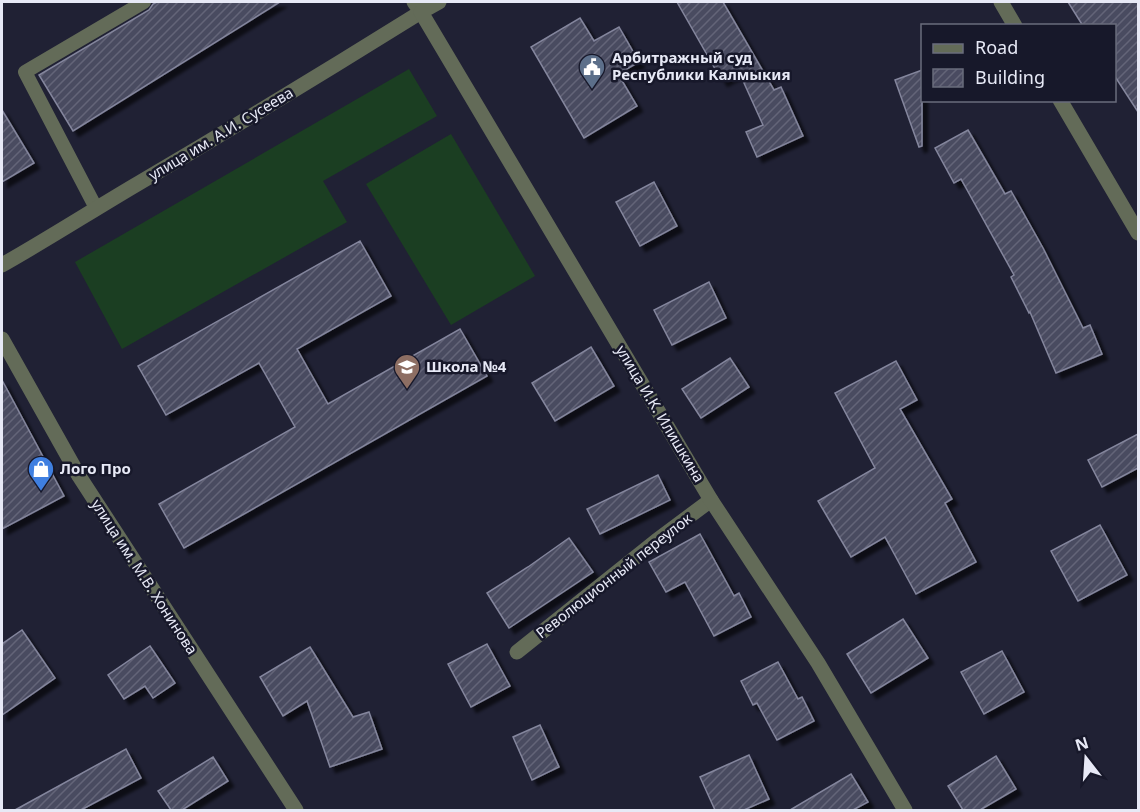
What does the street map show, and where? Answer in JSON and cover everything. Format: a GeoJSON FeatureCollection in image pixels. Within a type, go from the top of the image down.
{"type":"FeatureCollection","features":[{"type":"Feature","properties":{"kind":"street","name":"улица им. А.И. Сусеева"},"geometry":{"type":"LineString","coordinates":[[2,265],[321,74],[418,7],[439,2]]}},
{"type":"Feature","properties":{"kind":"street"},"geometry":{"type":"LineString","coordinates":[[1001,2],[1014,24]]}},
{"type":"Feature","properties":{"kind":"street","name":"улица И.К. Илишкина"},"geometry":{"type":"LineString","coordinates":[[418,7],[711,500],[818,663],[905,810]]}},
{"type":"Feature","properties":{"kind":"street"},"geometry":{"type":"LineString","coordinates":[[1061,102],[1138,233]]}},
{"type":"Feature","properties":{"kind":"street","name":"улица им. М.В. Хонинова"},"geometry":{"type":"LineString","coordinates":[[2,339],[78,476],[296,810]]}},
{"type":"Feature","properties":{"kind":"street","name":"Революционный переулок"},"geometry":{"type":"LineString","coordinates":[[517,652],[711,500]]}},
{"type":"Feature","properties":{"kind":"lane"},"geometry":{"type":"LineString","coordinates":[[96,208],[24,72],[144,2]]}},
{"type":"Feature","properties":{"kind":"green space"},"geometry":{"type":"Polygon","coordinates":[[[409,69],[437,116],[323,181],[347,222],[122,349],[75,262],[409,69]]]}},
{"type":"Feature","properties":{"kind":"green space"},"geometry":{"type":"Polygon","coordinates":[[[451,134],[535,276],[451,325],[366,184],[451,134]]]}},
{"type":"Feature","properties":{"kind":"building"},"geometry":{"type":"Polygon","coordinates":[[[157,2],[280,2],[73,131],[39,75],[149,10],[157,2]]]}},
{"type":"Feature","properties":{"kind":"building"},"geometry":{"type":"Polygon","coordinates":[[[677,2],[723,2],[774,90],[781,87],[803,136],[757,157],[746,132],[763,125],[739,72],[722,81],[677,2]]]}},
{"type":"Feature","properties":{"kind":"building"},"geometry":{"type":"Polygon","coordinates":[[[1068,2],[1138,2],[1138,112],[1116,78],[1116,24],[1082,24],[1068,2]]]}},
{"type":"Feature","properties":{"kind":"building","name":"Арбитражный суд Республики Калмыкия"},"geometry":{"type":"Polygon","coordinates":[[[580,18],[594,41],[619,27],[639,62],[618,74],[637,106],[584,138],[531,47],[580,18]]]}},
{"type":"Feature","properties":{"kind":"building"},"geometry":{"type":"Polygon","coordinates":[[[921,70],[922,146],[919,147],[895,80],[921,70]]]}},
{"type":"Feature","properties":{"kind":"building"},"geometry":{"type":"Polygon","coordinates":[[[2,110],[34,163],[2,182],[2,110]]]}},
{"type":"Feature","properties":{"kind":"building"},"geometry":{"type":"Polygon","coordinates":[[[968,130],[1005,194],[1011,191],[1043,248],[1083,328],[1090,325],[1102,354],[1056,373],[1030,312],[1011,277],[1014,275],[961,179],[954,183],[935,148],[968,130]]]}},
{"type":"Feature","properties":{"kind":"building"},"geometry":{"type":"Polygon","coordinates":[[[654,182],[677,226],[640,246],[616,202],[654,182]]]}},
{"type":"Feature","properties":{"kind":"building","name":"Школа №4"},"geometry":{"type":"Polygon","coordinates":[[[360,241],[391,296],[297,349],[328,404],[460,329],[487,376],[184,548],[159,504],[295,427],[259,363],[166,415],[138,366],[360,241]]]}},
{"type":"Feature","properties":{"kind":"building"},"geometry":{"type":"Polygon","coordinates":[[[709,282],[726,318],[672,345],[654,310],[709,282]]]}},
{"type":"Feature","properties":{"kind":"building"},"geometry":{"type":"Polygon","coordinates":[[[591,347],[614,386],[555,421],[532,383],[591,347]]]}},
{"type":"Feature","properties":{"kind":"building"},"geometry":{"type":"Polygon","coordinates":[[[730,358],[749,387],[701,418],[682,389],[730,358]]]}},
{"type":"Feature","properties":{"kind":"building"},"geometry":{"type":"Polygon","coordinates":[[[896,361],[917,400],[900,409],[952,499],[945,503],[976,562],[916,594],[885,537],[851,557],[818,501],[875,468],[835,393],[896,361]]]}},
{"type":"Feature","properties":{"kind":"building"},"geometry":{"type":"Polygon","coordinates":[[[2,380],[64,496],[2,529],[2,380]]]}},
{"type":"Feature","properties":{"kind":"building"},"geometry":{"type":"Polygon","coordinates":[[[1138,434],[1138,468],[1102,487],[1088,460],[1138,434]]]}},
{"type":"Feature","properties":{"kind":"building"},"geometry":{"type":"Polygon","coordinates":[[[658,475],[670,500],[600,534],[587,509],[658,475]]]}},
{"type":"Feature","properties":{"kind":"building"},"geometry":{"type":"Polygon","coordinates":[[[1100,525],[1127,575],[1078,601],[1051,551],[1100,525]]]}},
{"type":"Feature","properties":{"kind":"building"},"geometry":{"type":"Polygon","coordinates":[[[700,534],[734,596],[739,593],[751,617],[714,636],[685,582],[666,592],[649,562],[700,534]]]}},
{"type":"Feature","properties":{"kind":"building"},"geometry":{"type":"Polygon","coordinates":[[[569,538],[593,572],[509,628],[487,593],[569,538]]]}},
{"type":"Feature","properties":{"kind":"building"},"geometry":{"type":"Polygon","coordinates":[[[903,619],[928,658],[871,693],[847,654],[903,619]]]}},
{"type":"Feature","properties":{"kind":"building"},"geometry":{"type":"Polygon","coordinates":[[[22,630],[55,678],[2,715],[2,644],[22,630]]]}},
{"type":"Feature","properties":{"kind":"building"},"geometry":{"type":"Polygon","coordinates":[[[487,644],[510,686],[471,707],[448,664],[487,644]]]}},
{"type":"Feature","properties":{"kind":"building"},"geometry":{"type":"Polygon","coordinates":[[[150,646],[175,683],[153,698],[145,686],[124,699],[108,675],[150,646]]]}},
{"type":"Feature","properties":{"kind":"building"},"geometry":{"type":"Polygon","coordinates":[[[310,647],[353,717],[369,712],[382,749],[330,767],[307,701],[283,716],[260,677],[310,647]]]}},
{"type":"Feature","properties":{"kind":"building"},"geometry":{"type":"Polygon","coordinates":[[[1002,651],[1024,692],[984,714],[961,672],[1002,651]]]}},
{"type":"Feature","properties":{"kind":"building"},"geometry":{"type":"Polygon","coordinates":[[[778,662],[798,699],[802,697],[814,721],[777,740],[757,703],[753,705],[741,681],[778,662]]]}},
{"type":"Feature","properties":{"kind":"building"},"geometry":{"type":"Polygon","coordinates":[[[540,725],[559,767],[532,780],[513,737],[540,725]]]}},
{"type":"Feature","properties":{"kind":"building"},"geometry":{"type":"Polygon","coordinates":[[[126,749],[141,778],[81,810],[15,810],[126,749]]]}},
{"type":"Feature","properties":{"kind":"building"},"geometry":{"type":"Polygon","coordinates":[[[749,755],[769,799],[744,810],[715,810],[700,777],[749,755]]]}},
{"type":"Feature","properties":{"kind":"building"},"geometry":{"type":"Polygon","coordinates":[[[996,756],[1016,789],[980,810],[963,810],[948,786],[996,756]]]}},
{"type":"Feature","properties":{"kind":"building"},"geometry":{"type":"Polygon","coordinates":[[[213,757],[228,781],[182,810],[171,810],[158,791],[213,757]]]}},
{"type":"Feature","properties":{"kind":"building"},"geometry":{"type":"Polygon","coordinates":[[[851,774],[868,802],[853,810],[790,810],[851,774]]]}},
{"type":"Feature","properties":{"kind":"place","name":"Арбитражный суд Республики Калмыкия"},"geometry":{"type":"Point","coordinates":[592,90]}},
{"type":"Feature","properties":{"kind":"place","name":"Школа №4"},"geometry":{"type":"Point","coordinates":[407,390]}},
{"type":"Feature","properties":{"kind":"place","name":"Лого Про"},"geometry":{"type":"Point","coordinates":[41,492]}}]}
